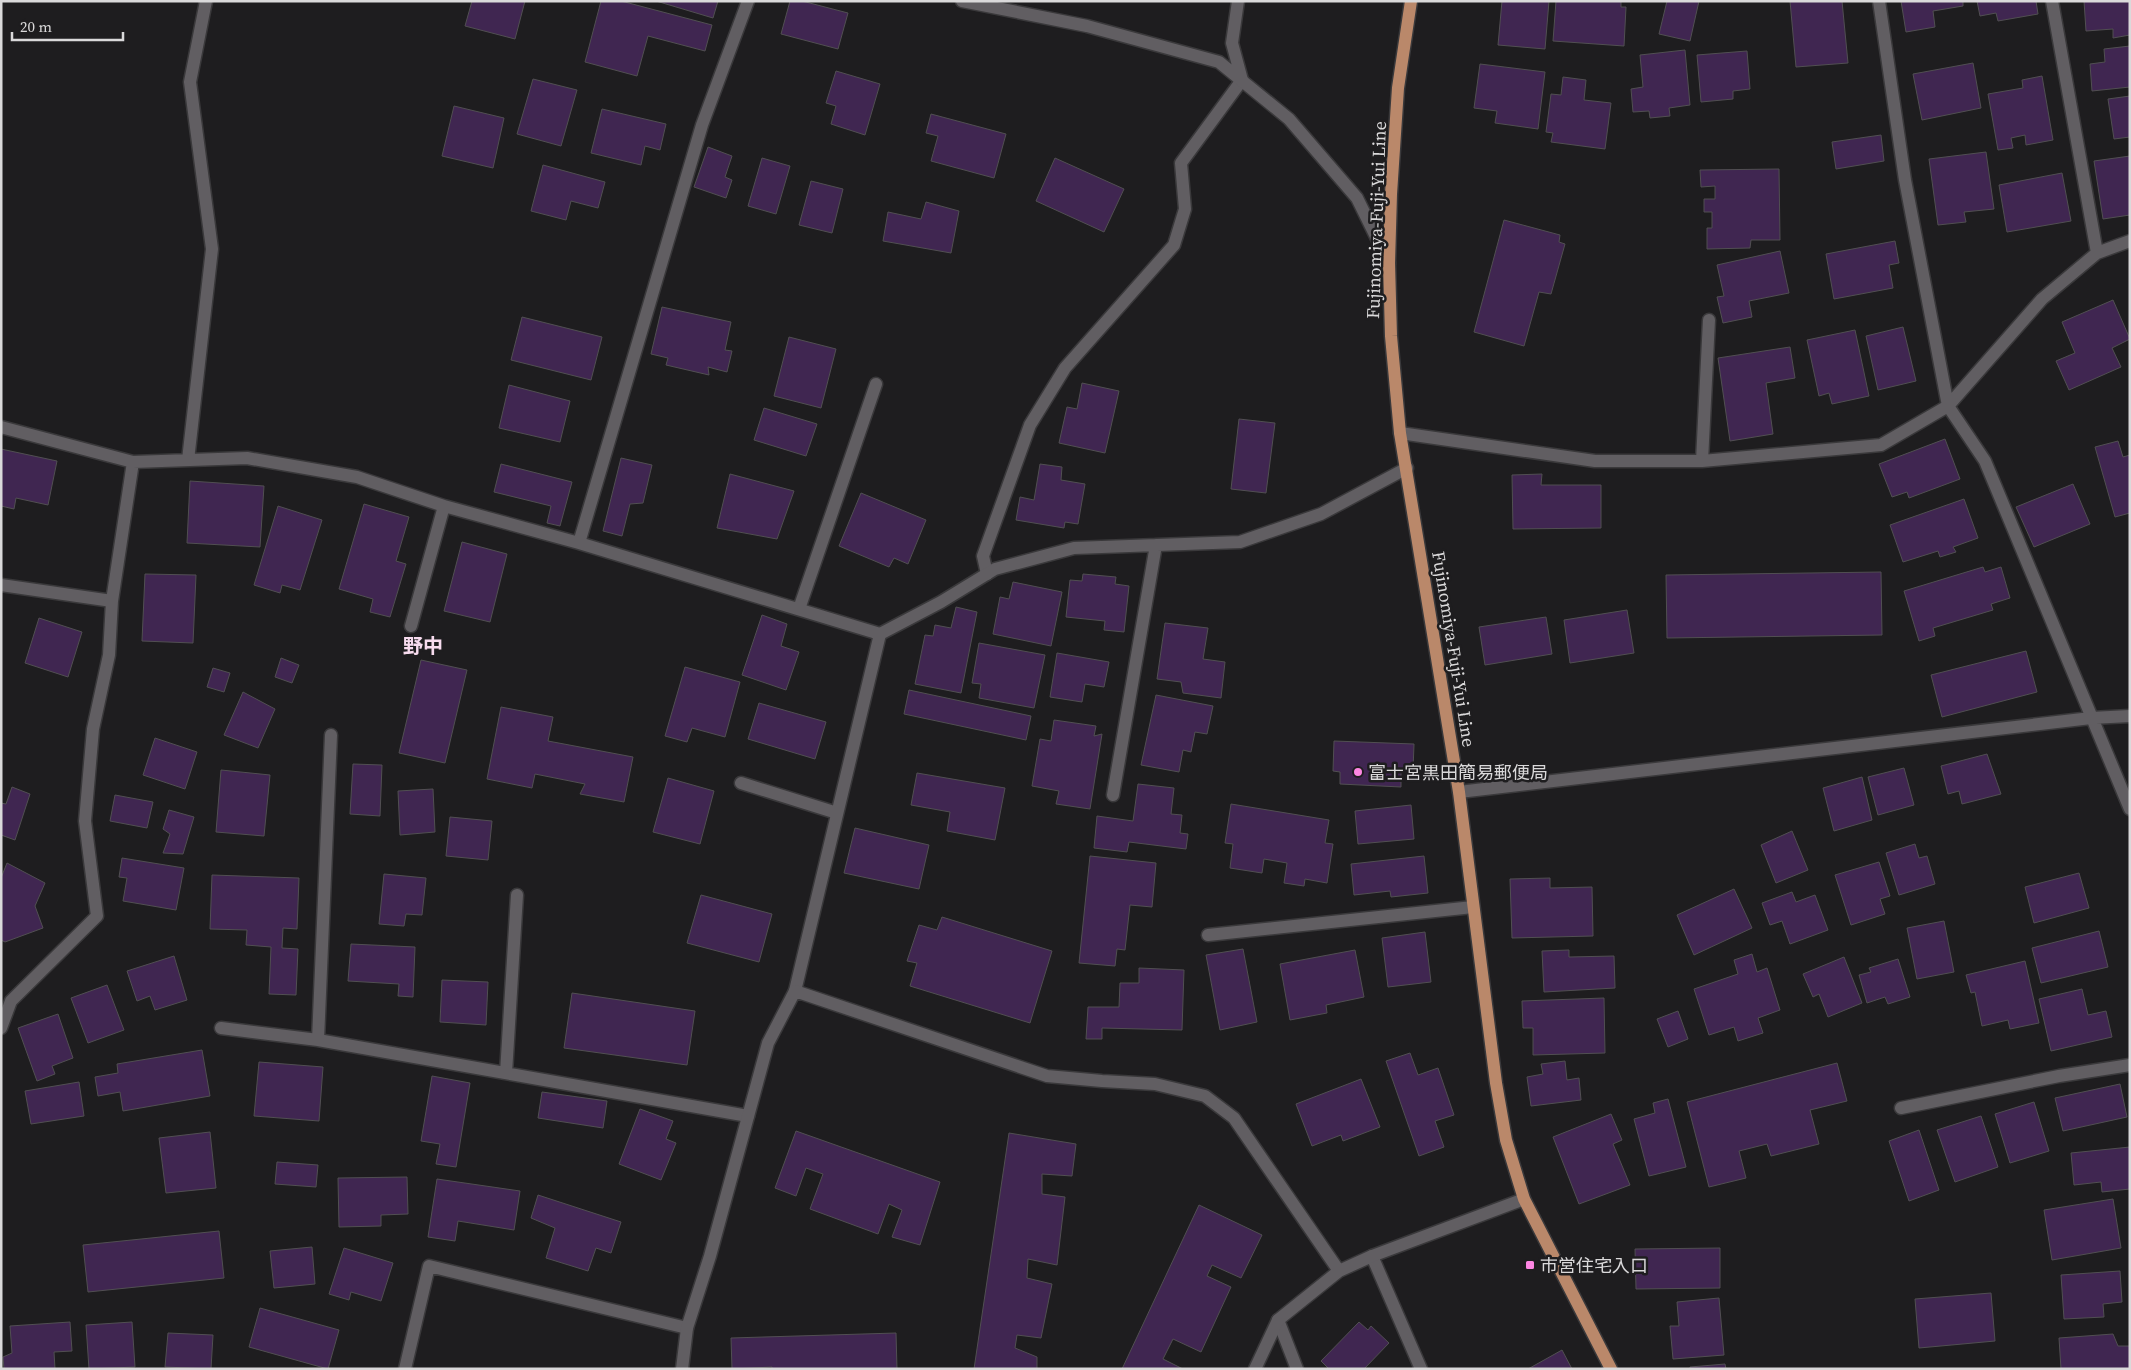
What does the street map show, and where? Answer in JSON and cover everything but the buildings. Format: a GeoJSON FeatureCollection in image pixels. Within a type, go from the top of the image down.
{"type":"FeatureCollection","features":[{"type":"Feature","properties":{"kind":"main road","name":"Fujinomiya-Fuji-Yui Line"},"geometry":{"type":"LineString","coordinates":[[1411,1],[1398,88],[1391,194],[1389,263],[1391,336],[1400,433],[1459,792],[1496,1083],[1506,1140],[1524,1199],[1611,1369]]}},
{"type":"Feature","properties":{"kind":"street"},"geometry":{"type":"LineString","coordinates":[[188,460],[212,249],[190,82],[206,1]]}},
{"type":"Feature","properties":{"kind":"street"},"geometry":{"type":"LineString","coordinates":[[579,543],[702,125],[748,1]]}},
{"type":"Feature","properties":{"kind":"street"},"geometry":{"type":"LineString","coordinates":[[962,1],[1087,26],[1219,62],[1290,119],[1357,198],[1389,263]]}},
{"type":"Feature","properties":{"kind":"street"},"geometry":{"type":"LineString","coordinates":[[1238,1],[1232,43],[1242,80]]}},
{"type":"Feature","properties":{"kind":"street"},"geometry":{"type":"LineString","coordinates":[[1879,1],[1905,180],[1948,406],[1984,461],[2130,810]]}},
{"type":"Feature","properties":{"kind":"street"},"geometry":{"type":"LineString","coordinates":[[2052,1],[2097,253]]}},
{"type":"Feature","properties":{"kind":"street"},"geometry":{"type":"LineString","coordinates":[[987,574],[983,556],[1030,425],[1065,368],[1174,245],[1185,209],[1181,162],[1242,80]]}},
{"type":"Feature","properties":{"kind":"street"},"geometry":{"type":"LineString","coordinates":[[1400,433],[1595,461],[1702,461],[1881,445],[1948,406],[2042,299],[2097,253],[2130,241]]}},
{"type":"Feature","properties":{"kind":"street"},"geometry":{"type":"LineString","coordinates":[[1702,461],[1709,320]]}},
{"type":"Feature","properties":{"kind":"street"},"geometry":{"type":"LineString","coordinates":[[799,609],[876,384]]}},
{"type":"Feature","properties":{"kind":"street"},"geometry":{"type":"LineString","coordinates":[[1,427],[134,462],[248,458],[357,477],[444,506],[579,543],[880,634],[941,602],[996,568],[1074,548],[1240,542],[1321,514],[1407,468]]}},
{"type":"Feature","properties":{"kind":"street"},"geometry":{"type":"LineString","coordinates":[[1,1028],[12,1001],[97,916],[85,821],[93,729],[109,655],[112,601],[134,462]]}},
{"type":"Feature","properties":{"kind":"street"},"geometry":{"type":"LineString","coordinates":[[411,626],[444,506]]}},
{"type":"Feature","properties":{"kind":"street"},"geometry":{"type":"LineString","coordinates":[[1113,795],[1156,545]]}},
{"type":"Feature","properties":{"kind":"street"},"geometry":{"type":"LineString","coordinates":[[1,585],[112,601]]}},
{"type":"Feature","properties":{"kind":"street"},"geometry":{"type":"LineString","coordinates":[[682,1369],[687,1328],[710,1256],[768,1043],[795,991],[880,634]]}},
{"type":"Feature","properties":{"kind":"street"},"geometry":{"type":"LineString","coordinates":[[1459,792],[2091,718],[2130,716]]}},
{"type":"Feature","properties":{"kind":"street"},"geometry":{"type":"LineString","coordinates":[[318,1040],[332,735]]}},
{"type":"Feature","properties":{"kind":"street"},"geometry":{"type":"LineString","coordinates":[[741,784],[837,813]]}},
{"type":"Feature","properties":{"kind":"street"},"geometry":{"type":"LineString","coordinates":[[506,1073],[517,895]]}},
{"type":"Feature","properties":{"kind":"street"},"geometry":{"type":"LineString","coordinates":[[1208,935],[1473,907]]}},
{"type":"Feature","properties":{"kind":"street"},"geometry":{"type":"LineString","coordinates":[[795,991],[1048,1076],[1155,1084],[1205,1096],[1234,1118],[1339,1271]]}},
{"type":"Feature","properties":{"kind":"street"},"geometry":{"type":"LineString","coordinates":[[221,1028],[318,1040],[748,1116]]}},
{"type":"Feature","properties":{"kind":"street"},"geometry":{"type":"LineString","coordinates":[[1901,1108],[2059,1076],[2130,1065]]}},
{"type":"Feature","properties":{"kind":"street"},"geometry":{"type":"LineString","coordinates":[[1255,1369],[1278,1320],[1339,1271],[1372,1256],[1524,1199]]}},
{"type":"Feature","properties":{"kind":"street"},"geometry":{"type":"LineString","coordinates":[[1372,1256],[1421,1369]]}},
{"type":"Feature","properties":{"kind":"street"},"geometry":{"type":"LineString","coordinates":[[405,1369],[429,1266],[687,1328]]}},
{"type":"Feature","properties":{"kind":"street"},"geometry":{"type":"LineString","coordinates":[[1278,1320],[1298,1369]]}},
{"type":"Feature","properties":{"kind":"place","name":"富士宮黒田簡易郵便局"},"geometry":{"type":"Point","coordinates":[1358,772]}},
{"type":"Feature","properties":{"kind":"place","name":"市営住宅入口"},"geometry":{"type":"Point","coordinates":[1530,1265]}},
{"type":"Feature","properties":{"kind":"district","name":"野中"},"geometry":{"type":"Point","coordinates":[423,646]}}]}
